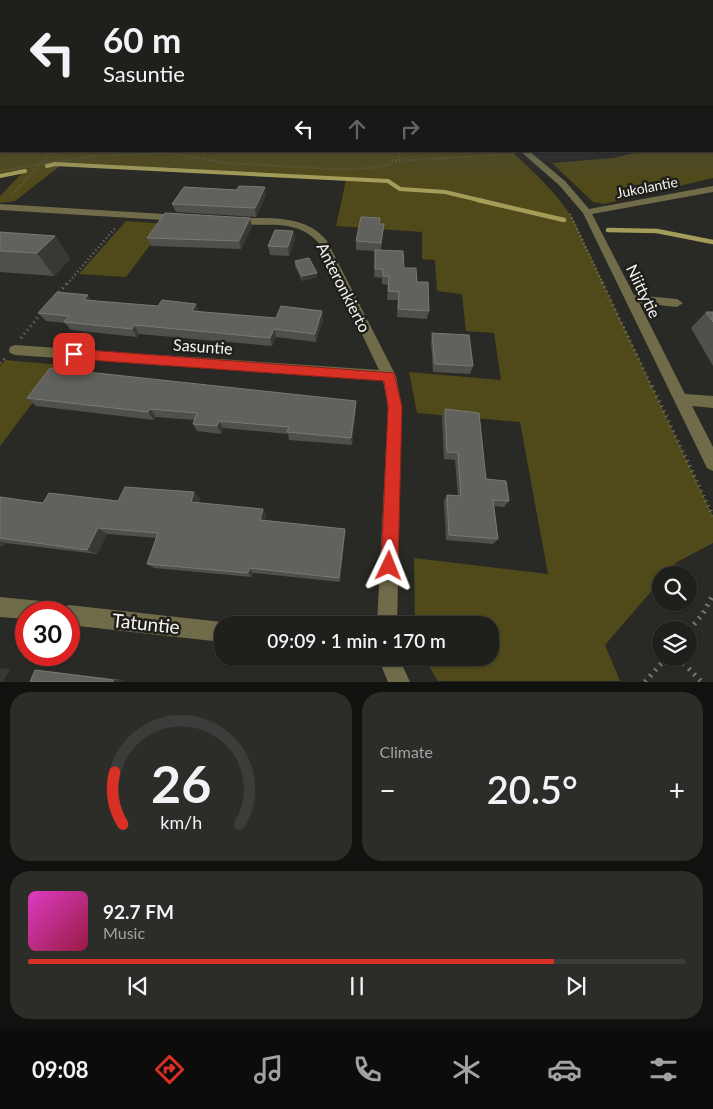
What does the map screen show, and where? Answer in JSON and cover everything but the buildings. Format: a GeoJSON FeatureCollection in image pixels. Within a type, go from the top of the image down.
{"type":"FeatureCollection","features":[{"type":"Feature","properties":{"kind":"street","name":"Niittytie"},"geometry":{"type":"LineString","coordinates":[[518,154],[562,183],[587,212],[713,464]]}},
{"type":"Feature","properties":{"kind":"street","name":"Jukolantie"},"geometry":{"type":"LineString","coordinates":[[587,212],[713,189]]}},
{"type":"Feature","properties":{"kind":"street"},"geometry":{"type":"LineString","coordinates":[[697,192],[711,201]]}},
{"type":"Feature","properties":{"kind":"street"},"geometry":{"type":"LineString","coordinates":[[1,207],[195,219]]}},
{"type":"Feature","properties":{"kind":"street","name":"Anteronkierto"},"geometry":{"type":"LineString","coordinates":[[225,220],[285,223],[305,226],[314,231],[322,242],[389,376],[395,407],[387,616]]}},
{"type":"Feature","properties":{"kind":"street"},"geometry":{"type":"LineString","coordinates":[[630,298],[677,303]]}},
{"type":"Feature","properties":{"kind":"street","name":"Sasuntie"},"geometry":{"type":"LineString","coordinates":[[15,350],[389,376]]}},
{"type":"Feature","properties":{"kind":"street"},"geometry":{"type":"LineString","coordinates":[[679,399],[713,402]]}},
{"type":"Feature","properties":{"kind":"street"},"geometry":{"type":"LineString","coordinates":[[0,607],[15,608]]}},
{"type":"Feature","properties":{"kind":"street","name":"Tatuntie"},"geometry":{"type":"LineString","coordinates":[[80,615],[214,631]]}},
{"type":"Feature","properties":{"kind":"street"},"geometry":{"type":"LineString","coordinates":[[392,666],[399,682]]}},
{"type":"Feature","properties":{"kind":"path"},"geometry":{"type":"LineString","coordinates":[[1,207],[51,152]]}},
{"type":"Feature","properties":{"kind":"path"},"geometry":{"type":"LineString","coordinates":[[396,161],[400,152]]}},
{"type":"Feature","properties":{"kind":"path"},"geometry":{"type":"LineString","coordinates":[[0,171],[92,156],[169,153],[226,163],[332,169],[373,168],[396,161],[518,154]]}},
{"type":"Feature","properties":{"kind":"path"},"geometry":{"type":"LineString","coordinates":[[567,209],[713,516]]}},
{"type":"Feature","properties":{"kind":"path"},"geometry":{"type":"LineString","coordinates":[[55,297],[126,215]]}},
{"type":"Feature","properties":{"kind":"path"},"geometry":{"type":"LineString","coordinates":[[0,363],[15,350],[22,334],[48,304]]}},
{"type":"Feature","properties":{"kind":"path"},"geometry":{"type":"LineString","coordinates":[[697,621],[713,595]]}},
{"type":"Feature","properties":{"kind":"path"},"geometry":{"type":"LineString","coordinates":[[645,682],[659,666]]}},
{"type":"Feature","properties":{"kind":"path"},"geometry":{"type":"LineString","coordinates":[[686,666],[702,682]]}},
{"type":"Feature","properties":{"kind":"shaded area"},"geometry":{"type":"Polygon","coordinates":[[[0,152],[512,152],[553,192],[574,221],[713,516],[713,543],[677,562],[673,566],[652,566],[652,590],[605,645],[620,681],[438,681],[429,666],[499,666],[499,616],[415,616],[414,558],[548,574],[520,422],[417,413],[409,372],[501,380],[494,333],[466,331],[462,294],[437,291],[435,260],[422,259],[422,232],[336,226],[346,180],[60,166],[15,201],[0,203],[0,196],[22,173],[0,177],[0,152]]]}},
{"type":"Feature","properties":{"kind":"shaded area"},"geometry":{"type":"Polygon","coordinates":[[[638,152],[713,152],[713,178],[604,204],[593,202],[552,163],[614,158],[638,152]]]}},
{"type":"Feature","properties":{"kind":"shaded area"},"geometry":{"type":"Polygon","coordinates":[[[126,221],[166,224],[126,277],[79,274],[126,221]]]}},
{"type":"Feature","properties":{"kind":"shaded area"},"geometry":{"type":"Polygon","coordinates":[[[5,360],[61,365],[0,446],[0,366],[5,360]]]}},
{"type":"Feature","properties":{"kind":"waterway"},"geometry":{"type":"LineString","coordinates":[[47,166],[55,164],[388,181],[400,189],[445,192],[483,201]]}},
{"type":"Feature","properties":{"kind":"waterway"},"geometry":{"type":"LineString","coordinates":[[0,176],[25,171]]}},
{"type":"Feature","properties":{"kind":"waterway"},"geometry":{"type":"LineString","coordinates":[[478,200],[564,220]]}},
{"type":"Feature","properties":{"kind":"waterway"},"geometry":{"type":"LineString","coordinates":[[608,230],[657,231],[713,242]]}},
{"type":"Feature","properties":{"kind":"route"},"geometry":{"type":"LineString","coordinates":[[74,354],[389,376],[395,407],[389,566]]}}]}
